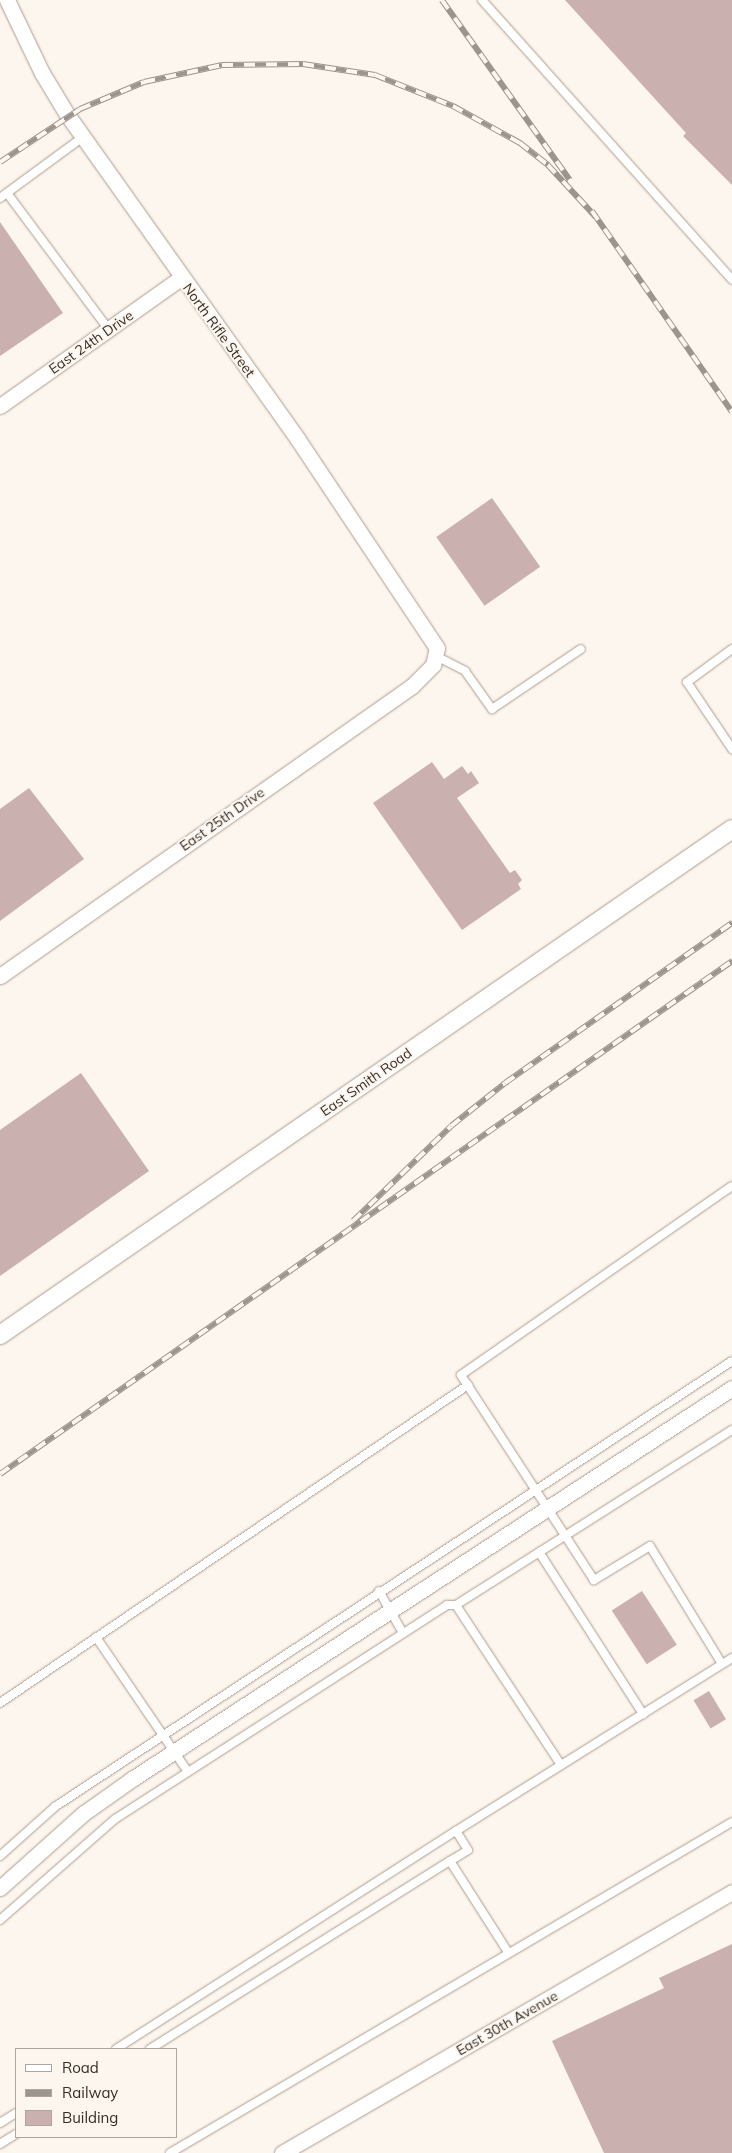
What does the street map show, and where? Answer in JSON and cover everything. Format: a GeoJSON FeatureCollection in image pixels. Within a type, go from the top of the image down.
{"type":"FeatureCollection","features":[{"type":"Feature","properties":{"kind":"street","name":"North Rifle Street"},"geometry":{"type":"LineString","coordinates":[[7,0],[42,72],[83,137],[181,278],[297,438],[434,640],[436,656]]}},
{"type":"Feature","properties":{"kind":"street","name":"East 24th Drive"},"geometry":{"type":"LineString","coordinates":[[0,406],[181,278]]}},
{"type":"Feature","properties":{"kind":"street","name":"East 25th Drive"},"geometry":{"type":"LineString","coordinates":[[0,976],[412,686],[426,674],[436,656]]}},
{"type":"Feature","properties":{"kind":"street","name":"East Smith Road"},"geometry":{"type":"LineString","coordinates":[[0,1335],[732,829]]}},
{"type":"Feature","properties":{"kind":"street"},"geometry":{"type":"LineString","coordinates":[[0,1888],[84,1813],[390,1610],[732,1388]]}},
{"type":"Feature","properties":{"kind":"street","name":"East 30th Avenue"},"geometry":{"type":"LineString","coordinates":[[282,2153],[732,1892]]}},
{"type":"Feature","properties":{"kind":"lane"},"geometry":{"type":"LineString","coordinates":[[482,0],[732,280]]}},
{"type":"Feature","properties":{"kind":"lane"},"geometry":{"type":"LineString","coordinates":[[83,137],[3,195],[109,330]]}},
{"type":"Feature","properties":{"kind":"lane"},"geometry":{"type":"LineString","coordinates":[[436,656],[466,671],[492,709],[581,649]]}},
{"type":"Feature","properties":{"kind":"lane"},"geometry":{"type":"LineString","coordinates":[[732,649],[687,682],[732,749]]}},
{"type":"Feature","properties":{"kind":"lane"},"geometry":{"type":"LineString","coordinates":[[722,1664],[650,1546],[594,1580],[461,1374],[732,1186]]}},
{"type":"Feature","properties":{"kind":"lane"},"geometry":{"type":"LineString","coordinates":[[0,1856],[56,1806],[534,1488],[732,1361]]}},
{"type":"Feature","properties":{"kind":"lane"},"geometry":{"type":"LineString","coordinates":[[0,1703],[468,1385]]}},
{"type":"Feature","properties":{"kind":"lane"},"geometry":{"type":"LineString","coordinates":[[0,1920],[115,1819],[447,1605],[456,1605],[732,1430]]}},
{"type":"Feature","properties":{"kind":"lane"},"geometry":{"type":"LineString","coordinates":[[539,1552],[643,1714]]}},
{"type":"Feature","properties":{"kind":"lane"},"geometry":{"type":"LineString","coordinates":[[379,1591],[403,1633]]}},
{"type":"Feature","properties":{"kind":"lane"},"geometry":{"type":"LineString","coordinates":[[456,1605],[561,1765]]}},
{"type":"Feature","properties":{"kind":"lane"},"geometry":{"type":"LineString","coordinates":[[96,1637],[188,1772]]}},
{"type":"Feature","properties":{"kind":"lane"},"geometry":{"type":"LineString","coordinates":[[118,2048],[732,1658]]}},
{"type":"Feature","properties":{"kind":"lane"},"geometry":{"type":"LineString","coordinates":[[170,2153],[508,1952],[732,1822]]}},
{"type":"Feature","properties":{"kind":"lane"},"geometry":{"type":"LineString","coordinates":[[152,2048],[468,1850],[456,1832]]}},
{"type":"Feature","properties":{"kind":"lane"},"geometry":{"type":"LineString","coordinates":[[450,1861],[508,1952]]}},
{"type":"Feature","properties":{"kind":"lane"},"geometry":{"type":"LineString","coordinates":[[0,2124],[15,2114]]}},
{"type":"Feature","properties":{"kind":"lane"},"geometry":{"type":"LineString","coordinates":[[0,2144],[15,2135]]}},
{"type":"Feature","properties":{"kind":"building"},"geometry":{"type":"Polygon","coordinates":[[[565,0],[732,0],[732,185],[683,136],[686,133],[565,0]]]}},
{"type":"Feature","properties":{"kind":"building"},"geometry":{"type":"Polygon","coordinates":[[[0,222],[63,313],[0,356],[0,222]]]}},
{"type":"Feature","properties":{"kind":"building"},"geometry":{"type":"Polygon","coordinates":[[[492,498],[540,567],[484,606],[436,537],[492,498]]]}},
{"type":"Feature","properties":{"kind":"building"},"geometry":{"type":"Polygon","coordinates":[[[432,762],[444,779],[462,766],[468,774],[471,771],[479,783],[457,798],[510,873],[515,870],[522,880],[518,884],[521,889],[462,930],[373,803],[432,762]]]}},
{"type":"Feature","properties":{"kind":"building"},"geometry":{"type":"Polygon","coordinates":[[[29,788],[84,859],[0,921],[0,809],[29,788]]]}},
{"type":"Feature","properties":{"kind":"building"},"geometry":{"type":"Polygon","coordinates":[[[81,1073],[149,1171],[0,1276],[0,1130],[81,1073]]]}},
{"type":"Feature","properties":{"kind":"building"},"geometry":{"type":"Polygon","coordinates":[[[642,1591],[677,1645],[647,1664],[612,1611],[642,1591]]]}},
{"type":"Feature","properties":{"kind":"building"},"geometry":{"type":"Polygon","coordinates":[[[709,1691],[726,1719],[711,1729],[694,1700],[709,1691]]]}},
{"type":"Feature","properties":{"kind":"building"},"geometry":{"type":"Polygon","coordinates":[[[732,1944],[732,2153],[604,2153],[552,2041],[664,1988],[659,1978],[732,1944]]]}},
{"type":"Feature","properties":{"kind":"railway"},"geometry":{"type":"LineString","coordinates":[[442,0],[570,180]]}},
{"type":"Feature","properties":{"kind":"railway"},"geometry":{"type":"LineString","coordinates":[[0,162],[80,109],[144,82],[222,65],[303,64],[375,75],[453,106],[520,143],[548,165],[596,217]]}},
{"type":"Feature","properties":{"kind":"railway"},"geometry":{"type":"LineString","coordinates":[[592,211],[732,412]]}},
{"type":"Feature","properties":{"kind":"railway"},"geometry":{"type":"LineString","coordinates":[[353,1221],[451,1126],[505,1083],[732,923]]}},
{"type":"Feature","properties":{"kind":"railway"},"geometry":{"type":"LineString","coordinates":[[0,1474],[732,961]]}}]}
